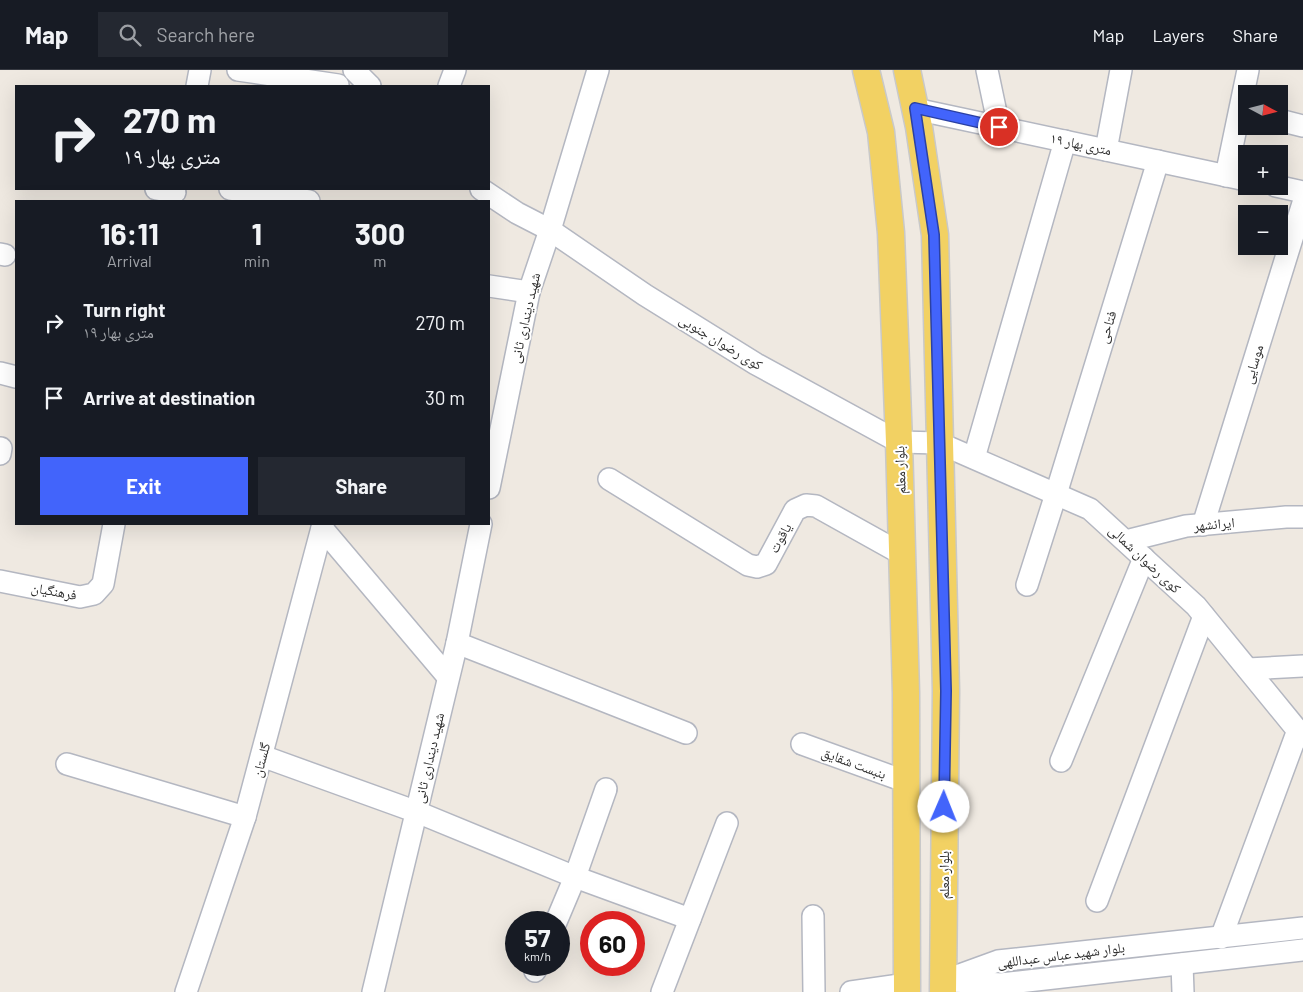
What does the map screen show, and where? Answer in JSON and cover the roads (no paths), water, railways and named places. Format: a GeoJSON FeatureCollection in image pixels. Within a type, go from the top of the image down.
{"type":"FeatureCollection","features":[{"type":"Feature","properties":{"kind":"main road","name":"بلوار معلم"},"geometry":{"type":"LineString","coordinates":[[866,70],[881,132],[891,233],[899,442],[907,782],[907,988]]}},
{"type":"Feature","properties":{"kind":"main road","name":"بلوار معلم"},"geometry":{"type":"LineString","coordinates":[[907,70],[915,108],[934,235],[946,691],[943,986]]}},
{"type":"Feature","properties":{"kind":"main road"},"geometry":{"type":"LineString","coordinates":[[907,988],[943,986]]}},
{"type":"Feature","properties":{"kind":"street"},"geometry":{"type":"LineString","coordinates":[[197,85],[200,70]]}},
{"type":"Feature","properties":{"kind":"street"},"geometry":{"type":"LineString","coordinates":[[238,70],[338,85]]}},
{"type":"Feature","properties":{"kind":"street"},"geometry":{"type":"LineString","coordinates":[[354,70],[369,85]]}},
{"type":"Feature","properties":{"kind":"street"},"geometry":{"type":"LineString","coordinates":[[448,85],[455,70]]}},
{"type":"Feature","properties":{"kind":"street","name":"شهید دینداری ثانی"},"geometry":{"type":"LineString","coordinates":[[490,483],[529,292],[550,230],[598,70]]}},
{"type":"Feature","properties":{"kind":"street"},"geometry":{"type":"LineString","coordinates":[[988,70],[999,127]]}},
{"type":"Feature","properties":{"kind":"street"},"geometry":{"type":"LineString","coordinates":[[1106,150],[1121,70]]}},
{"type":"Feature","properties":{"kind":"street"},"geometry":{"type":"LineString","coordinates":[[1246,85],[1248,70]]}},
{"type":"Feature","properties":{"kind":"street","name":"۱۹ متری بهار"},"geometry":{"type":"LineString","coordinates":[[915,108],[1236,178]]}},
{"type":"Feature","properties":{"kind":"street"},"geometry":{"type":"LineString","coordinates":[[1288,122],[1303,126]]}},
{"type":"Feature","properties":{"kind":"street"},"geometry":{"type":"LineString","coordinates":[[1236,178],[1241,135]]}},
{"type":"Feature","properties":{"kind":"street"},"geometry":{"type":"LineString","coordinates":[[974,458],[1065,141]]}},
{"type":"Feature","properties":{"kind":"street","name":"فتاحی"},"geometry":{"type":"LineString","coordinates":[[1027,585],[1158,161]]}},
{"type":"Feature","properties":{"kind":"street"},"geometry":{"type":"LineString","coordinates":[[1288,189],[1303,192]]}},
{"type":"Feature","properties":{"kind":"street"},"geometry":{"type":"LineString","coordinates":[[237,190],[302,200]]}},
{"type":"Feature","properties":{"kind":"street"},"geometry":{"type":"LineString","coordinates":[[482,190],[517,213],[550,230]]}},
{"type":"Feature","properties":{"kind":"street","name":"موسایی"},"geometry":{"type":"LineString","coordinates":[[1203,525],[1303,204]]}},
{"type":"Feature","properties":{"kind":"street","name":"کوی رضوان جنوبی"},"geometry":{"type":"LineString","coordinates":[[550,230],[645,295],[748,359],[899,442]]}},
{"type":"Feature","properties":{"kind":"street"},"geometry":{"type":"LineString","coordinates":[[490,286],[529,292]]}},
{"type":"Feature","properties":{"kind":"street"},"geometry":{"type":"LineString","coordinates":[[0,374],[15,377]]}},
{"type":"Feature","properties":{"kind":"street"},"geometry":{"type":"LineString","coordinates":[[899,442],[939,443]]}},
{"type":"Feature","properties":{"kind":"street","name":"کوی رضوان شمالی"},"geometry":{"type":"LineString","coordinates":[[939,443],[1090,508],[1196,606],[1301,734]]}},
{"type":"Feature","properties":{"kind":"street","name":"یاقوت"},"geometry":{"type":"LineString","coordinates":[[609,479],[748,565],[757,567],[766,564],[795,510],[806,505],[816,506],[902,554]]}},
{"type":"Feature","properties":{"kind":"street","name":"ایرانشهر"},"geometry":{"type":"LineString","coordinates":[[1126,541],[1186,526],[1303,517]]}},
{"type":"Feature","properties":{"kind":"street","name":"فرهنگیان"},"geometry":{"type":"LineString","coordinates":[[0,581],[80,597],[94,594],[103,584],[114,525]]}},
{"type":"Feature","properties":{"kind":"street","name":"شهید دینداری ثانی"},"geometry":{"type":"LineString","coordinates":[[372,992],[417,812],[481,525]]}},
{"type":"Feature","properties":{"kind":"street"},"geometry":{"type":"LineString","coordinates":[[323,526],[448,678]]}},
{"type":"Feature","properties":{"kind":"street","name":"گلستان"},"geometry":{"type":"LineString","coordinates":[[186,992],[245,817],[323,526]]}},
{"type":"Feature","properties":{"kind":"street"},"geometry":{"type":"LineString","coordinates":[[1061,761],[1144,558]]}},
{"type":"Feature","properties":{"kind":"street"},"geometry":{"type":"LineString","coordinates":[[1097,902],[1204,616]]}},
{"type":"Feature","properties":{"kind":"street"},"geometry":{"type":"LineString","coordinates":[[456,643],[686,733]]}},
{"type":"Feature","properties":{"kind":"street"},"geometry":{"type":"LineString","coordinates":[[1248,669],[1303,666]]}},
{"type":"Feature","properties":{"kind":"street"},"geometry":{"type":"LineString","coordinates":[[1221,938],[1301,734]]}},
{"type":"Feature","properties":{"kind":"street","name":"بنبست شقایق"},"geometry":{"type":"LineString","coordinates":[[802,744],[907,782]]}},
{"type":"Feature","properties":{"kind":"street"},"geometry":{"type":"LineString","coordinates":[[262,756],[417,812],[575,877],[690,919]]}},
{"type":"Feature","properties":{"kind":"street"},"geometry":{"type":"LineString","coordinates":[[67,764],[245,817]]}},
{"type":"Feature","properties":{"kind":"street"},"geometry":{"type":"LineString","coordinates":[[561,911],[575,877],[606,789]]}},
{"type":"Feature","properties":{"kind":"street"},"geometry":{"type":"LineString","coordinates":[[662,992],[727,823]]}},
{"type":"Feature","properties":{"kind":"street"},"geometry":{"type":"LineString","coordinates":[[813,916],[814,992]]}},
{"type":"Feature","properties":{"kind":"street","name":"بلوار شهید عباس عبداللهی"},"geometry":{"type":"LineString","coordinates":[[943,986],[998,961],[1303,928]]}},
{"type":"Feature","properties":{"kind":"street","name":"بلوار شهید عباس عبداللهی"},"geometry":{"type":"LineString","coordinates":[[943,986],[1001,984],[1303,950]]}},
{"type":"Feature","properties":{"kind":"street"},"geometry":{"type":"LineString","coordinates":[[1182,964],[1183,992]]}},
{"type":"Feature","properties":{"kind":"street"},"geometry":{"type":"LineString","coordinates":[[851,992],[907,988]]}}]}
